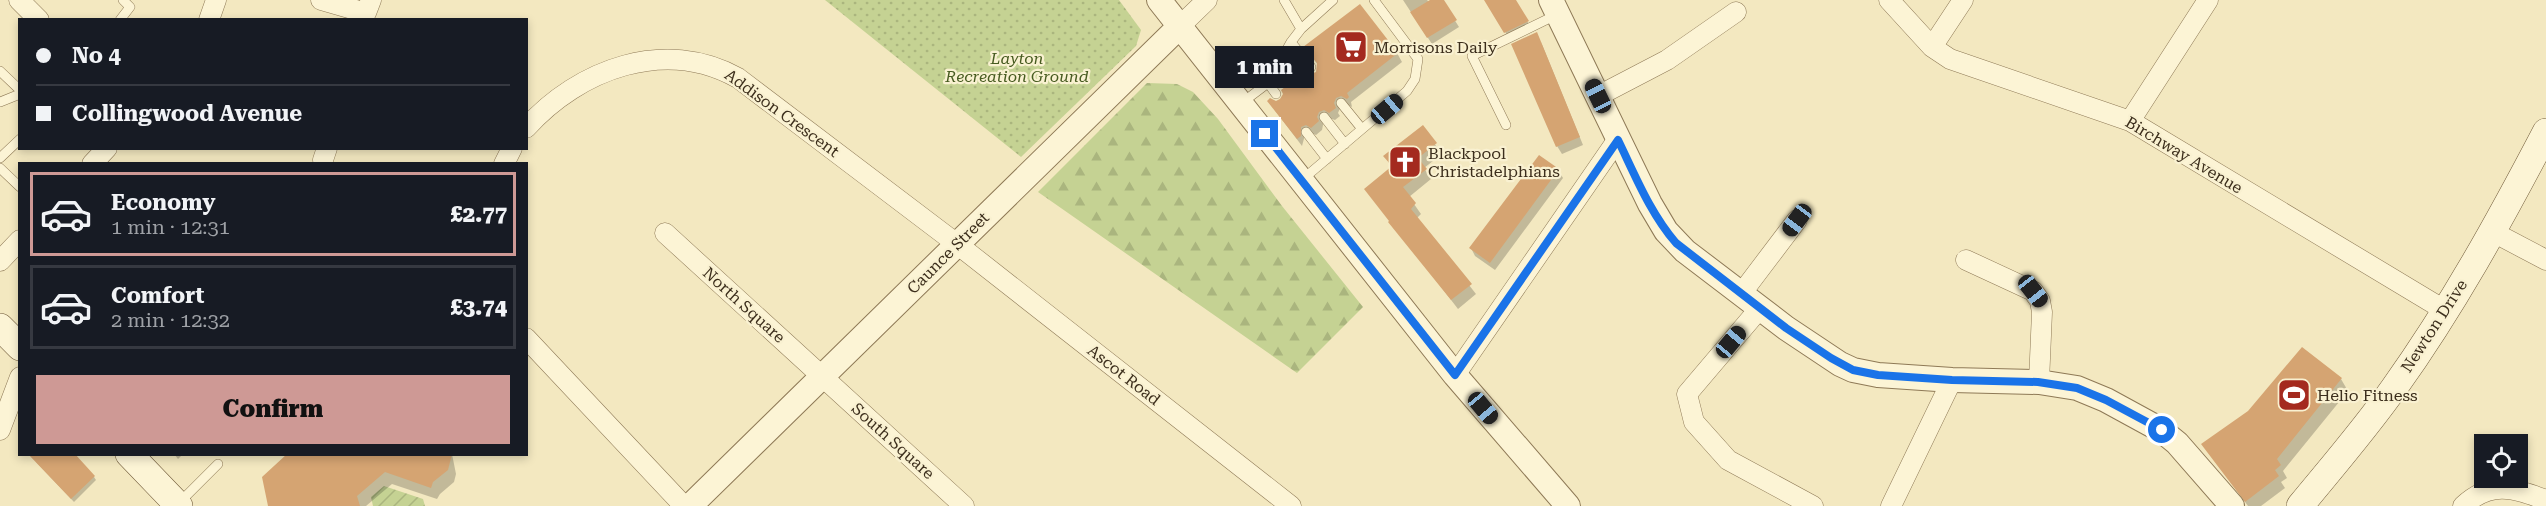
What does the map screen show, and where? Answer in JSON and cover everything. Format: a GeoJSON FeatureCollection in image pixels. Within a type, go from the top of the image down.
{"type":"FeatureCollection","features":[{"type":"Feature","properties":{"kind":"main road","name":"Newton Drive"},"geometry":{"type":"LineString","coordinates":[[2300,506],[2395,388],[2446,311],[2493,232],[2546,132]]}},
{"type":"Feature","properties":{"kind":"main road"},"geometry":{"type":"LineString","coordinates":[[0,327],[18,345]]}},
{"type":"Feature","properties":{"kind":"main road"},"geometry":{"type":"LineString","coordinates":[[131,456],[178,505]]}},
{"type":"Feature","properties":{"kind":"street"},"geometry":{"type":"LineString","coordinates":[[20,0],[37,18]]}},
{"type":"Feature","properties":{"kind":"street"},"geometry":{"type":"LineString","coordinates":[[211,18],[216,0]]}},
{"type":"Feature","properties":{"kind":"street"},"geometry":{"type":"LineString","coordinates":[[321,0],[367,11]]}},
{"type":"Feature","properties":{"kind":"street"},"geometry":{"type":"LineString","coordinates":[[1159,0],[1455,375],[1568,506]]}},
{"type":"Feature","properties":{"kind":"street","name":"Caunce Street"},"geometry":{"type":"LineString","coordinates":[[690,506],[1207,0]]}},
{"type":"Feature","properties":{"kind":"street","name":"Birchway Avenue"},"geometry":{"type":"LineString","coordinates":[[1889,0],[1932,47],[1950,59],[2130,120],[2446,311]]}},
{"type":"Feature","properties":{"kind":"street"},"geometry":{"type":"LineString","coordinates":[[1932,47],[1963,0]]}},
{"type":"Feature","properties":{"kind":"street"},"geometry":{"type":"LineString","coordinates":[[2130,120],[2208,0]]}},
{"type":"Feature","properties":{"kind":"street"},"geometry":{"type":"LineString","coordinates":[[1555,7],[1618,140],[1666,231],[1685,251],[1813,347],[1853,370],[1878,375],[2038,382],[2077,388],[2106,400],[2162,430],[2177,443],[2232,506]]}},
{"type":"Feature","properties":{"kind":"street"},"geometry":{"type":"LineString","coordinates":[[1598,96],[1667,60],[1736,12]]}},
{"type":"Feature","properties":{"kind":"street","name":"Addison Crescent"},"geometry":{"type":"LineString","coordinates":[[528,126],[555,99],[577,84],[625,65],[649,60],[696,62],[719,67],[738,78],[957,244]]}},
{"type":"Feature","properties":{"kind":"street"},"geometry":{"type":"LineString","coordinates":[[1455,375],[1618,140]]}},
{"type":"Feature","properties":{"kind":"street"},"geometry":{"type":"LineString","coordinates":[[94,162],[104,150]]}},
{"type":"Feature","properties":{"kind":"street"},"geometry":{"type":"LineString","coordinates":[[1797,220],[1751,301],[1687,394],[1694,422],[1728,460],[1813,506]]}},
{"type":"Feature","properties":{"kind":"street"},"geometry":{"type":"LineString","coordinates":[[2493,232],[2546,260]]}},
{"type":"Feature","properties":{"kind":"street","name":"North Square"},"geometry":{"type":"LineString","coordinates":[[665,233],[823,377]]}},
{"type":"Feature","properties":{"kind":"street"},"geometry":{"type":"LineString","coordinates":[[0,261],[18,242]]}},
{"type":"Feature","properties":{"kind":"street","name":"Ascot Road"},"geometry":{"type":"LineString","coordinates":[[957,244],[1291,506]]}},
{"type":"Feature","properties":{"kind":"street"},"geometry":{"type":"LineString","coordinates":[[1966,260],[2033,291],[2040,301],[2038,382]]}},
{"type":"Feature","properties":{"kind":"street"},"geometry":{"type":"LineString","coordinates":[[528,340],[684,506]]}},
{"type":"Feature","properties":{"kind":"street","name":"South Square"},"geometry":{"type":"LineString","coordinates":[[823,377],[964,506]]}},
{"type":"Feature","properties":{"kind":"street"},"geometry":{"type":"LineString","coordinates":[[1891,506],[1952,380]]}},
{"type":"Feature","properties":{"kind":"street"},"geometry":{"type":"LineString","coordinates":[[0,430],[6,397],[18,381]]}},
{"type":"Feature","properties":{"kind":"street"},"geometry":{"type":"LineString","coordinates":[[2463,506],[2480,492],[2500,488],[2520,491],[2546,500]]}},
{"type":"Feature","properties":{"kind":"lane"},"geometry":{"type":"LineString","coordinates":[[122,18],[130,7],[123,0]]}},
{"type":"Feature","properties":{"kind":"lane"},"geometry":{"type":"LineString","coordinates":[[1284,0],[1301,29]]}},
{"type":"Feature","properties":{"kind":"lane"},"geometry":{"type":"LineString","coordinates":[[1240,104],[1268,83],[1301,29],[1333,0]]}},
{"type":"Feature","properties":{"kind":"lane"},"geometry":{"type":"LineString","coordinates":[[1301,180],[1407,91],[1415,79],[1418,60],[1374,0]]}},
{"type":"Feature","properties":{"kind":"lane"},"geometry":{"type":"LineString","coordinates":[[1506,125],[1472,56],[1555,7]]}},
{"type":"Feature","properties":{"kind":"lane"},"geometry":{"type":"LineString","coordinates":[[1291,42],[1311,67]]}},
{"type":"Feature","properties":{"kind":"lane"},"geometry":{"type":"LineString","coordinates":[[1281,63],[1294,80]]}},
{"type":"Feature","properties":{"kind":"lane"},"geometry":{"type":"LineString","coordinates":[[0,70],[18,90]]}},
{"type":"Feature","properties":{"kind":"lane"},"geometry":{"type":"LineString","coordinates":[[1268,83],[1276,94]]}},
{"type":"Feature","properties":{"kind":"lane"},"geometry":{"type":"LineString","coordinates":[[0,102],[18,93]]}},
{"type":"Feature","properties":{"kind":"lane"},"geometry":{"type":"LineString","coordinates":[[1341,104],[1362,129]]}},
{"type":"Feature","properties":{"kind":"lane"},"geometry":{"type":"LineString","coordinates":[[1324,117],[1345,144]]}},
{"type":"Feature","properties":{"kind":"lane"},"geometry":{"type":"LineString","coordinates":[[1306,132],[1327,159]]}},
{"type":"Feature","properties":{"kind":"lane"},"geometry":{"type":"LineString","coordinates":[[0,158],[18,141]]}},
{"type":"Feature","properties":{"kind":"lane"},"geometry":{"type":"LineString","coordinates":[[0,168],[18,185]]}},
{"type":"Feature","properties":{"kind":"lane"},"geometry":{"type":"LineString","coordinates":[[178,505],[218,464]]}},
{"type":"Feature","properties":{"kind":"green space","name":"Layton Recreation Ground"},"geometry":{"type":"Polygon","coordinates":[[[825,0],[1119,0],[1141,30],[1136,46],[1021,157],[825,0]]]}},
{"type":"Feature","properties":{"kind":"green space"},"geometry":{"type":"Polygon","coordinates":[[[1147,83],[1177,84],[1193,92],[1218,119],[1282,206],[1363,307],[1297,373],[1038,192],[1147,83]]]}},
{"type":"Feature","properties":{"kind":"green space"},"geometry":{"type":"Polygon","coordinates":[[[384,486],[423,499],[425,506],[373,506],[371,497],[384,486]]]}},
{"type":"Feature","properties":{"kind":"building"},"geometry":{"type":"Polygon","coordinates":[[[1430,0],[1444,0],[1457,20],[1427,38],[1410,12],[1430,0]]]}},
{"type":"Feature","properties":{"kind":"building"},"geometry":{"type":"Polygon","coordinates":[[[1484,0],[1516,0],[1529,21],[1504,33],[1484,0]]]}},
{"type":"Feature","properties":{"kind":"building"},"geometry":{"type":"Polygon","coordinates":[[[1360,4],[1398,53],[1347,93],[1349,97],[1347,99],[1341,96],[1336,98],[1334,103],[1336,108],[1329,113],[1324,110],[1319,112],[1317,117],[1319,121],[1311,128],[1306,125],[1301,127],[1301,136],[1297,139],[1267,101],[1270,98],[1276,101],[1280,99],[1283,94],[1281,90],[1289,84],[1298,86],[1299,76],[1306,71],[1311,74],[1316,72],[1317,63],[1303,47],[1360,4]]]}},
{"type":"Feature","properties":{"kind":"building"},"geometry":{"type":"Polygon","coordinates":[[[1537,32],[1580,137],[1556,147],[1511,44],[1537,32]]]}},
{"type":"Feature","properties":{"kind":"building"},"geometry":{"type":"Polygon","coordinates":[[[1423,125],[1437,143],[1418,158],[1427,169],[1403,187],[1416,203],[1411,209],[1472,284],[1451,300],[1364,189],[1392,166],[1383,156],[1423,125]]]}},
{"type":"Feature","properties":{"kind":"building"},"geometry":{"type":"Polygon","coordinates":[[[1539,155],[1559,169],[1490,263],[1469,248],[1539,155]]]}},
{"type":"Feature","properties":{"kind":"building"},"geometry":{"type":"Polygon","coordinates":[[[2302,347],[2342,378],[2277,459],[2281,465],[2275,470],[2279,476],[2245,502],[2201,444],[2248,411],[2302,347]]]}},
{"type":"Feature","properties":{"kind":"building"},"geometry":{"type":"Polygon","coordinates":[[[30,456],[77,456],[95,476],[71,499],[30,456]]]}},
{"type":"Feature","properties":{"kind":"building"},"geometry":{"type":"Polygon","coordinates":[[[285,456],[452,456],[448,470],[433,482],[431,488],[385,472],[357,496],[360,506],[268,506],[262,477],[285,456]]]}},
{"type":"Feature","properties":{"kind":"place","name":"Morrisons Daily"},"geometry":{"type":"Point","coordinates":[1351,47]}},
{"type":"Feature","properties":{"kind":"place","name":"Blackpool Christadelphians"},"geometry":{"type":"Point","coordinates":[1405,162]}},
{"type":"Feature","properties":{"kind":"place","name":"Helio Fitness"},"geometry":{"type":"Point","coordinates":[2294,395]}},
{"type":"Feature","properties":{"kind":"route"},"geometry":{"type":"LineString","coordinates":[[1265,134],[1455,375],[1618,140],[1650,204],[1676,243],[1786,328],[1840,364],[1853,370],[1878,375],[2038,382],[2077,388],[2106,400],[2162,430]]}}]}
